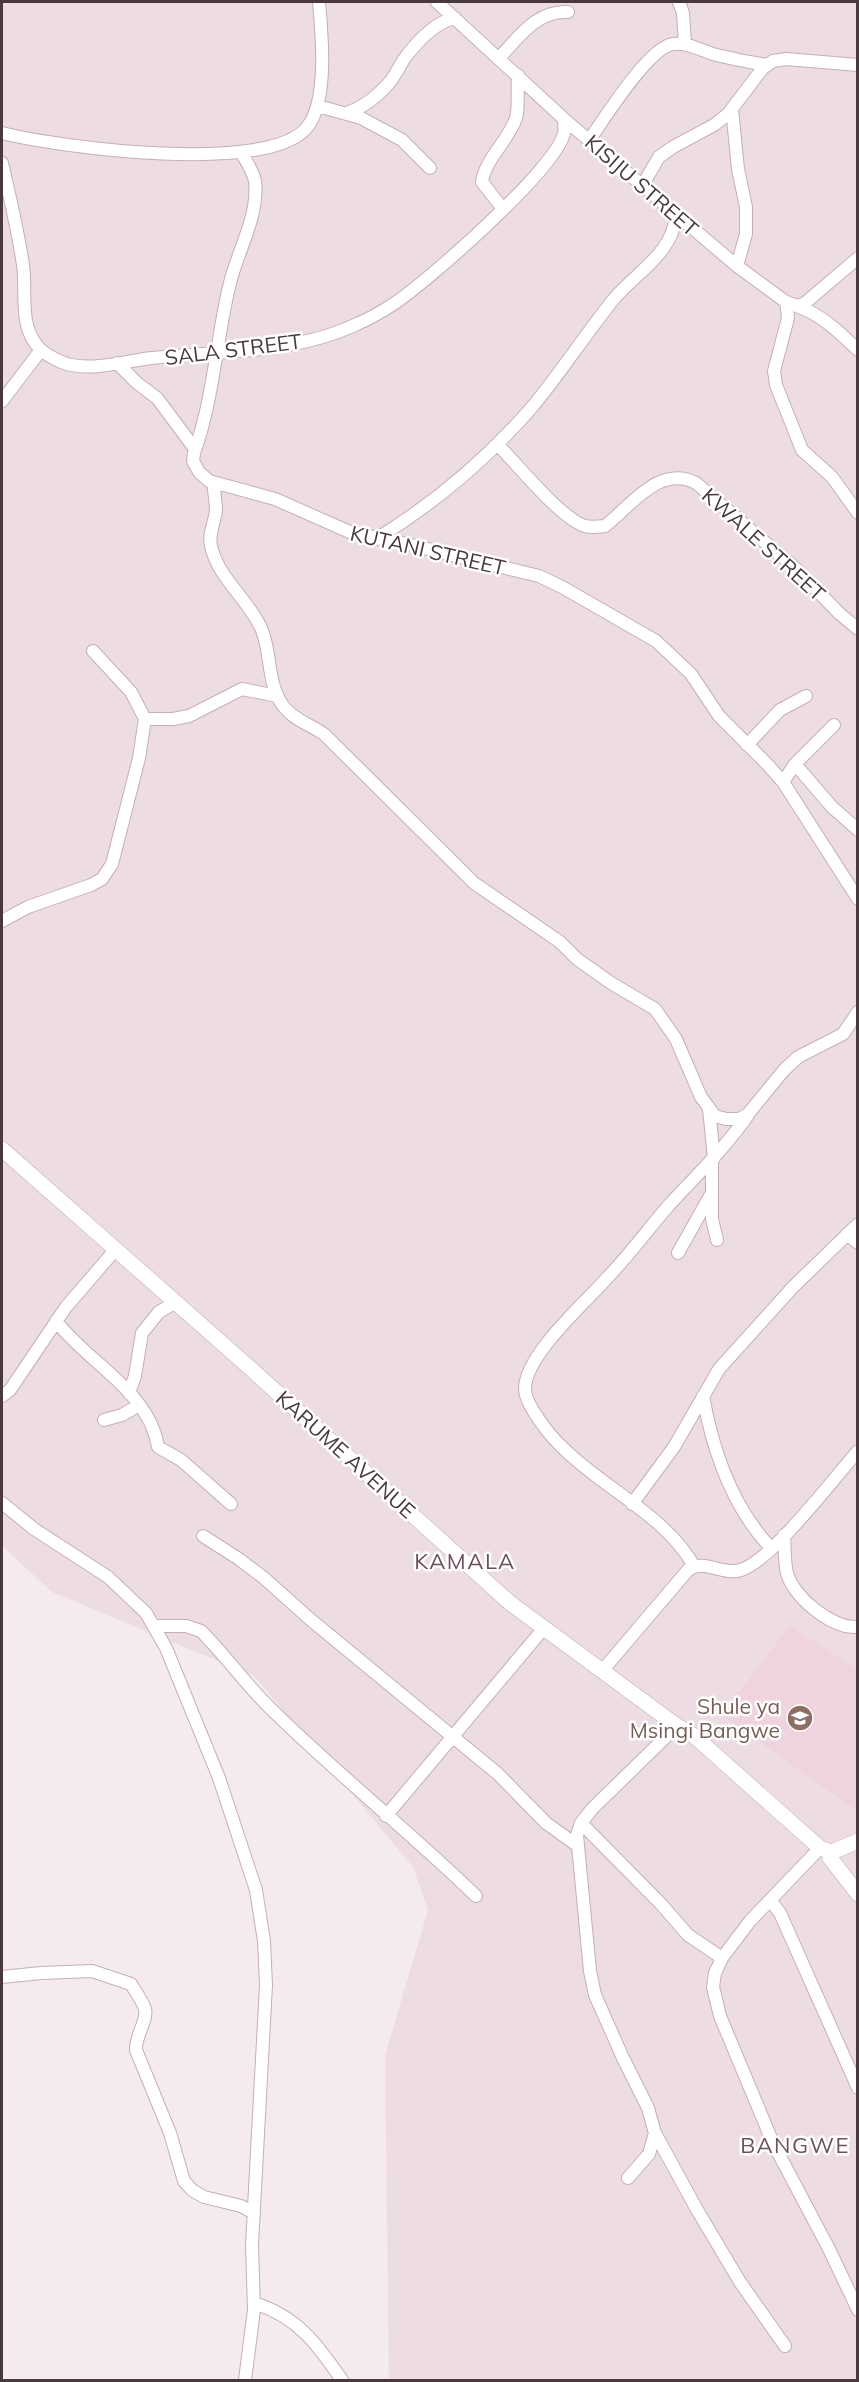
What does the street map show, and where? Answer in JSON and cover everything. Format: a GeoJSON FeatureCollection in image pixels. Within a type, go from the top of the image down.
{"type":"FeatureCollection","features":[{"type":"Feature","properties":{"kind":"street"},"geometry":{"type":"LineString","coordinates":[[2,133],[48,143],[106,149],[177,153],[241,152],[266,149],[306,129],[315,116],[321,92],[319,2]]}},
{"type":"Feature","properties":{"kind":"street","name":"KISIJU STREET"},"geometry":{"type":"LineString","coordinates":[[437,2],[564,119],[737,266],[792,304],[827,321],[858,350]]}},
{"type":"Feature","properties":{"kind":"street"},"geometry":{"type":"LineString","coordinates":[[679,2],[683,13],[685,44]]}},
{"type":"Feature","properties":{"kind":"street"},"geometry":{"type":"LineString","coordinates":[[499,58],[535,21],[553,13],[568,12]]}},
{"type":"Feature","properties":{"kind":"street"},"geometry":{"type":"LineString","coordinates":[[347,113],[362,108],[380,93],[391,81],[405,58],[422,40],[445,20],[455,18]]}},
{"type":"Feature","properties":{"kind":"street"},"geometry":{"type":"LineString","coordinates":[[590,139],[637,73],[663,48],[671,44],[685,44],[712,54],[767,65]]}},
{"type":"Feature","properties":{"kind":"street"},"geometry":{"type":"LineString","coordinates":[[642,186],[659,157],[714,125],[732,109],[767,65],[773,61],[786,59],[858,65]]}},
{"type":"Feature","properties":{"kind":"street"},"geometry":{"type":"LineString","coordinates":[[503,208],[482,182],[488,165],[498,152],[516,118],[518,75]]}},
{"type":"Feature","properties":{"kind":"street"},"geometry":{"type":"LineString","coordinates":[[318,106],[347,113],[402,140],[430,168]]}},
{"type":"Feature","properties":{"kind":"street"},"geometry":{"type":"LineString","coordinates":[[732,109],[746,207],[746,234],[737,266]]}},
{"type":"Feature","properties":{"kind":"street","name":"SALA STREET"},"geometry":{"type":"LineString","coordinates":[[41,350],[69,365],[99,366],[296,344],[355,325],[394,304],[527,186],[556,148],[564,133],[564,119]]}},
{"type":"Feature","properties":{"kind":"street"},"geometry":{"type":"LineString","coordinates":[[241,152],[255,181],[253,210],[231,281],[212,386],[193,461],[199,472],[213,483],[216,509],[210,546],[228,581],[244,600],[260,626],[277,696],[296,719],[326,735],[474,883],[560,942],[578,959],[608,981],[655,1009],[676,1039],[701,1097],[716,1116],[740,1119],[752,1109]]}},
{"type":"Feature","properties":{"kind":"street"},"geometry":{"type":"LineString","coordinates":[[2,163],[24,267],[25,311],[28,328],[41,350],[2,401]]}},
{"type":"Feature","properties":{"kind":"street"},"geometry":{"type":"LineString","coordinates":[[376,538],[427,506],[497,444],[534,405],[614,299],[664,249],[675,230],[676,214]]}},
{"type":"Feature","properties":{"kind":"street"},"geometry":{"type":"LineString","coordinates":[[858,258],[805,303],[792,304],[774,370],[776,386],[802,450],[832,477],[858,513]]}},
{"type":"Feature","properties":{"kind":"street"},"geometry":{"type":"LineString","coordinates":[[117,363],[137,383],[157,398],[195,449]]}},
{"type":"Feature","properties":{"kind":"street","name":"KWALE STREET"},"geometry":{"type":"LineString","coordinates":[[497,444],[555,504],[584,526],[605,525],[642,492],[662,480],[686,477],[794,567],[840,614],[858,628]]}},
{"type":"Feature","properties":{"kind":"street","name":"KUTANI STREET"},"geometry":{"type":"LineString","coordinates":[[213,483],[275,499],[336,528],[539,576],[656,640],[691,674],[719,716],[783,782],[858,899]]}},
{"type":"Feature","properties":{"kind":"street"},"geometry":{"type":"LineString","coordinates":[[2,921],[28,907],[92,885],[108,871],[120,840],[144,736],[145,719],[131,692],[93,651]]}},
{"type":"Feature","properties":{"kind":"street"},"geometry":{"type":"LineString","coordinates":[[145,719],[173,719],[189,716],[242,689],[277,696]]}},
{"type":"Feature","properties":{"kind":"street"},"geometry":{"type":"LineString","coordinates":[[747,745],[780,710],[806,696]]}},
{"type":"Feature","properties":{"kind":"street"},"geometry":{"type":"LineString","coordinates":[[783,782],[795,764],[834,725]]}},
{"type":"Feature","properties":{"kind":"street"},"geometry":{"type":"LineString","coordinates":[[795,764],[832,807],[858,830]]}},
{"type":"Feature","properties":{"kind":"street"},"geometry":{"type":"LineString","coordinates":[[694,1566],[683,1549],[667,1532],[562,1448],[531,1410],[525,1393],[529,1371],[549,1341],[609,1276],[668,1206],[713,1160],[784,1070],[798,1057],[843,1034],[858,1012]]}},
{"type":"Feature","properties":{"kind":"street"},"geometry":{"type":"LineString","coordinates":[[709,1108],[713,1160],[712,1219],[717,1240]]}},
{"type":"Feature","properties":{"kind":"street","name":"KARUME AVENUE"},"geometry":{"type":"LineString","coordinates":[[2,1149],[176,1302],[510,1603],[677,1726],[693,1735],[826,1850]]}},
{"type":"Feature","properties":{"kind":"street"},"geometry":{"type":"LineString","coordinates":[[678,1253],[711,1195]]}},
{"type":"Feature","properties":{"kind":"street"},"geometry":{"type":"LineString","coordinates":[[632,1504],[674,1447],[719,1369],[793,1287],[858,1224]]}},
{"type":"Feature","properties":{"kind":"street"},"geometry":{"type":"LineString","coordinates":[[848,1234],[858,1243]]}},
{"type":"Feature","properties":{"kind":"street"},"geometry":{"type":"LineString","coordinates":[[2,1395],[10,1390],[73,1298],[116,1249]]}},
{"type":"Feature","properties":{"kind":"street"},"geometry":{"type":"LineString","coordinates":[[129,1393],[135,1376],[142,1333],[159,1312],[176,1302]]}},
{"type":"Feature","properties":{"kind":"street"},"geometry":{"type":"LineString","coordinates":[[56,1321],[77,1346],[117,1379],[139,1405],[156,1435],[158,1448],[182,1460],[231,1503]]}},
{"type":"Feature","properties":{"kind":"street"},"geometry":{"type":"LineString","coordinates":[[703,1396],[712,1439],[732,1492],[748,1521],[771,1548]]}},
{"type":"Feature","properties":{"kind":"street"},"geometry":{"type":"LineString","coordinates":[[104,1420],[139,1405]]}},
{"type":"Feature","properties":{"kind":"street"},"geometry":{"type":"LineString","coordinates":[[602,1671],[683,1575],[694,1566],[738,1571],[753,1564],[784,1535],[858,1451]]}},
{"type":"Feature","properties":{"kind":"street"},"geometry":{"type":"LineString","coordinates":[[2,1503],[34,1529],[108,1577],[146,1613],[166,1648],[219,1778],[256,1890],[264,1941],[266,1985],[252,2245],[254,2303],[245,2380]]}},
{"type":"Feature","properties":{"kind":"street"},"geometry":{"type":"LineString","coordinates":[[784,1535],[785,1563],[790,1582],[819,1614],[835,1622],[858,1627]]}},
{"type":"Feature","properties":{"kind":"street"},"geometry":{"type":"LineString","coordinates":[[202,1536],[264,1578],[303,1614],[498,1774],[546,1823],[578,1846]]}},
{"type":"Feature","properties":{"kind":"street"},"geometry":{"type":"LineString","coordinates":[[154,1626],[186,1626],[201,1631],[270,1708],[386,1816],[430,1851],[476,1896]]}},
{"type":"Feature","properties":{"kind":"street"},"geometry":{"type":"LineString","coordinates":[[386,1816],[544,1628]]}},
{"type":"Feature","properties":{"kind":"street"},"geometry":{"type":"LineString","coordinates":[[677,1726],[598,1803],[581,1823],[578,1846],[590,1971],[595,1995],[648,2109],[655,2133],[734,2271],[785,2346]]}},
{"type":"Feature","properties":{"kind":"street"},"geometry":{"type":"LineString","coordinates":[[581,1823],[661,1904],[688,1935],[698,1944],[722,1958]]}},
{"type":"Feature","properties":{"kind":"street"},"geometry":{"type":"LineString","coordinates":[[858,1841],[826,1850],[770,1900],[722,1958],[715,1973],[713,1987],[720,2016],[783,2165],[829,2249],[858,2310]]}},
{"type":"Feature","properties":{"kind":"street"},"geometry":{"type":"LineString","coordinates":[[826,1850],[858,1894]]}},
{"type":"Feature","properties":{"kind":"street"},"geometry":{"type":"LineString","coordinates":[[770,1900],[780,1913],[858,2088]]}},
{"type":"Feature","properties":{"kind":"street"},"geometry":{"type":"LineString","coordinates":[[2,1977],[92,1971],[130,1983],[146,2010],[137,2036],[136,2050],[166,2122],[184,2181],[204,2198],[241,2206],[254,2213]]}},
{"type":"Feature","properties":{"kind":"street"},"geometry":{"type":"LineString","coordinates":[[628,2178],[649,2154],[655,2133]]}},
{"type":"Feature","properties":{"kind":"street"},"geometry":{"type":"LineString","coordinates":[[254,2303],[272,2308],[295,2323],[317,2344],[342,2380]]}},
{"type":"Feature","properties":{"kind":"shaded area"},"geometry":{"type":"Polygon","coordinates":[[[2,2],[857,2],[857,2380],[389,2380],[385,2056],[428,1910],[413,1867],[254,1676],[52,1592],[2,1546],[2,2]]]}},
{"type":"Feature","properties":{"kind":"shaded area"},"geometry":{"type":"Polygon","coordinates":[[[790,1626],[857,1670],[857,1811],[721,1715],[790,1626]]]}},
{"type":"Feature","properties":{"kind":"place","name":"Shule ya Msingi Bangwe"},"geometry":{"type":"Point","coordinates":[800,1718]}},
{"type":"Feature","properties":{"kind":"district","name":"KAMALA"},"geometry":{"type":"Point","coordinates":[465,1561]}},
{"type":"Feature","properties":{"kind":"district","name":"BANGWE"},"geometry":{"type":"Point","coordinates":[795,2145]}}]}
